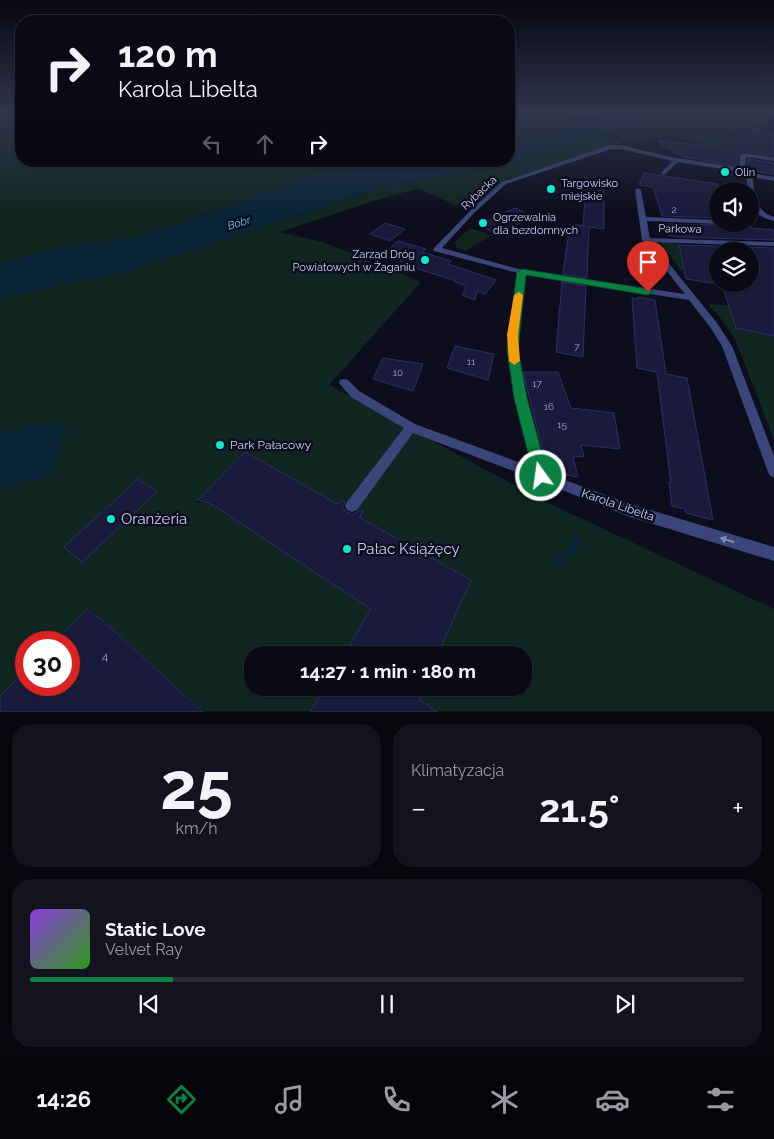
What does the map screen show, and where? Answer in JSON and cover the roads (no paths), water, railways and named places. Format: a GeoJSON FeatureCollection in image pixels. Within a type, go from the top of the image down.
{"type":"FeatureCollection","features":[{"type":"Feature","properties":{"kind":"street","name":"Rybacka"},"geometry":{"type":"LineString","coordinates":[[522,272],[437,249],[472,212],[504,183],[610,147],[628,148],[678,160]]}},
{"type":"Feature","properties":{"kind":"street"},"geometry":{"type":"LineString","coordinates":[[774,159],[743,155],[755,209],[760,214],[774,219]]}},
{"type":"Feature","properties":{"kind":"street"},"geometry":{"type":"LineString","coordinates":[[664,173],[678,160],[746,173],[773,181]]}},
{"type":"Feature","properties":{"kind":"street"},"geometry":{"type":"LineString","coordinates":[[638,190],[646,240],[714,325],[727,346],[774,470]]}},
{"type":"Feature","properties":{"kind":"street","name":"Parkowa"},"geometry":{"type":"LineString","coordinates":[[643,219],[709,222]]}},
{"type":"Feature","properties":{"kind":"street","name":"Parkowa"},"geometry":{"type":"LineString","coordinates":[[646,240],[774,244]]}},
{"type":"Feature","properties":{"kind":"street"},"geometry":{"type":"LineString","coordinates":[[541,476],[520,398],[512,349],[522,272],[693,298]]}},
{"type":"Feature","properties":{"kind":"street","name":"Karola Libelta"},"geometry":{"type":"LineString","coordinates":[[344,383],[355,394],[411,427],[659,519],[774,554]]}},
{"type":"Feature","properties":{"kind":"street"},"geometry":{"type":"LineString","coordinates":[[352,506],[411,427]]}},
{"type":"Feature","properties":{"kind":"water"},"geometry":{"type":"Polygon","coordinates":[[[515,145],[568,145],[515,160],[515,145]]]}},
{"type":"Feature","properties":{"kind":"water","name":"Bóbr"},"geometry":{"type":"Polygon","coordinates":[[[361,167],[490,167],[383,188],[125,271],[0,299],[0,263],[57,249],[138,237],[212,213],[299,178],[361,167]]]}},
{"type":"Feature","properties":{"kind":"water"},"geometry":{"type":"Polygon","coordinates":[[[54,422],[62,423],[66,431],[65,436],[57,443],[64,447],[56,454],[58,461],[53,471],[39,480],[22,480],[10,490],[3,484],[0,486],[0,434],[10,430],[21,431],[32,423],[39,427],[54,422]]]}},
{"type":"Feature","properties":{"kind":"waterway"},"geometry":{"type":"LineString","coordinates":[[557,562],[571,550],[576,540]]}},
{"type":"Feature","properties":{"kind":"place","name":"Olin"},"geometry":{"type":"Point","coordinates":[725,172]}},
{"type":"Feature","properties":{"kind":"place","name":"Targowisko miejskie"},"geometry":{"type":"Point","coordinates":[551,189]}},
{"type":"Feature","properties":{"kind":"place","name":"Ogrzewalnia dla bezdomnych"},"geometry":{"type":"Point","coordinates":[483,223]}},
{"type":"Feature","properties":{"kind":"place","name":"Zarząd Dróg Powiatowych w Żaganiu"},"geometry":{"type":"Point","coordinates":[425,260]}},
{"type":"Feature","properties":{"kind":"place","name":"Park Pałacowy"},"geometry":{"type":"Point","coordinates":[220,445]}},
{"type":"Feature","properties":{"kind":"place","name":"Oranżeria"},"geometry":{"type":"Point","coordinates":[111,519]}},
{"type":"Feature","properties":{"kind":"place","name":"Pałac Książęcy"},"geometry":{"type":"Point","coordinates":[347,549]}}]}
